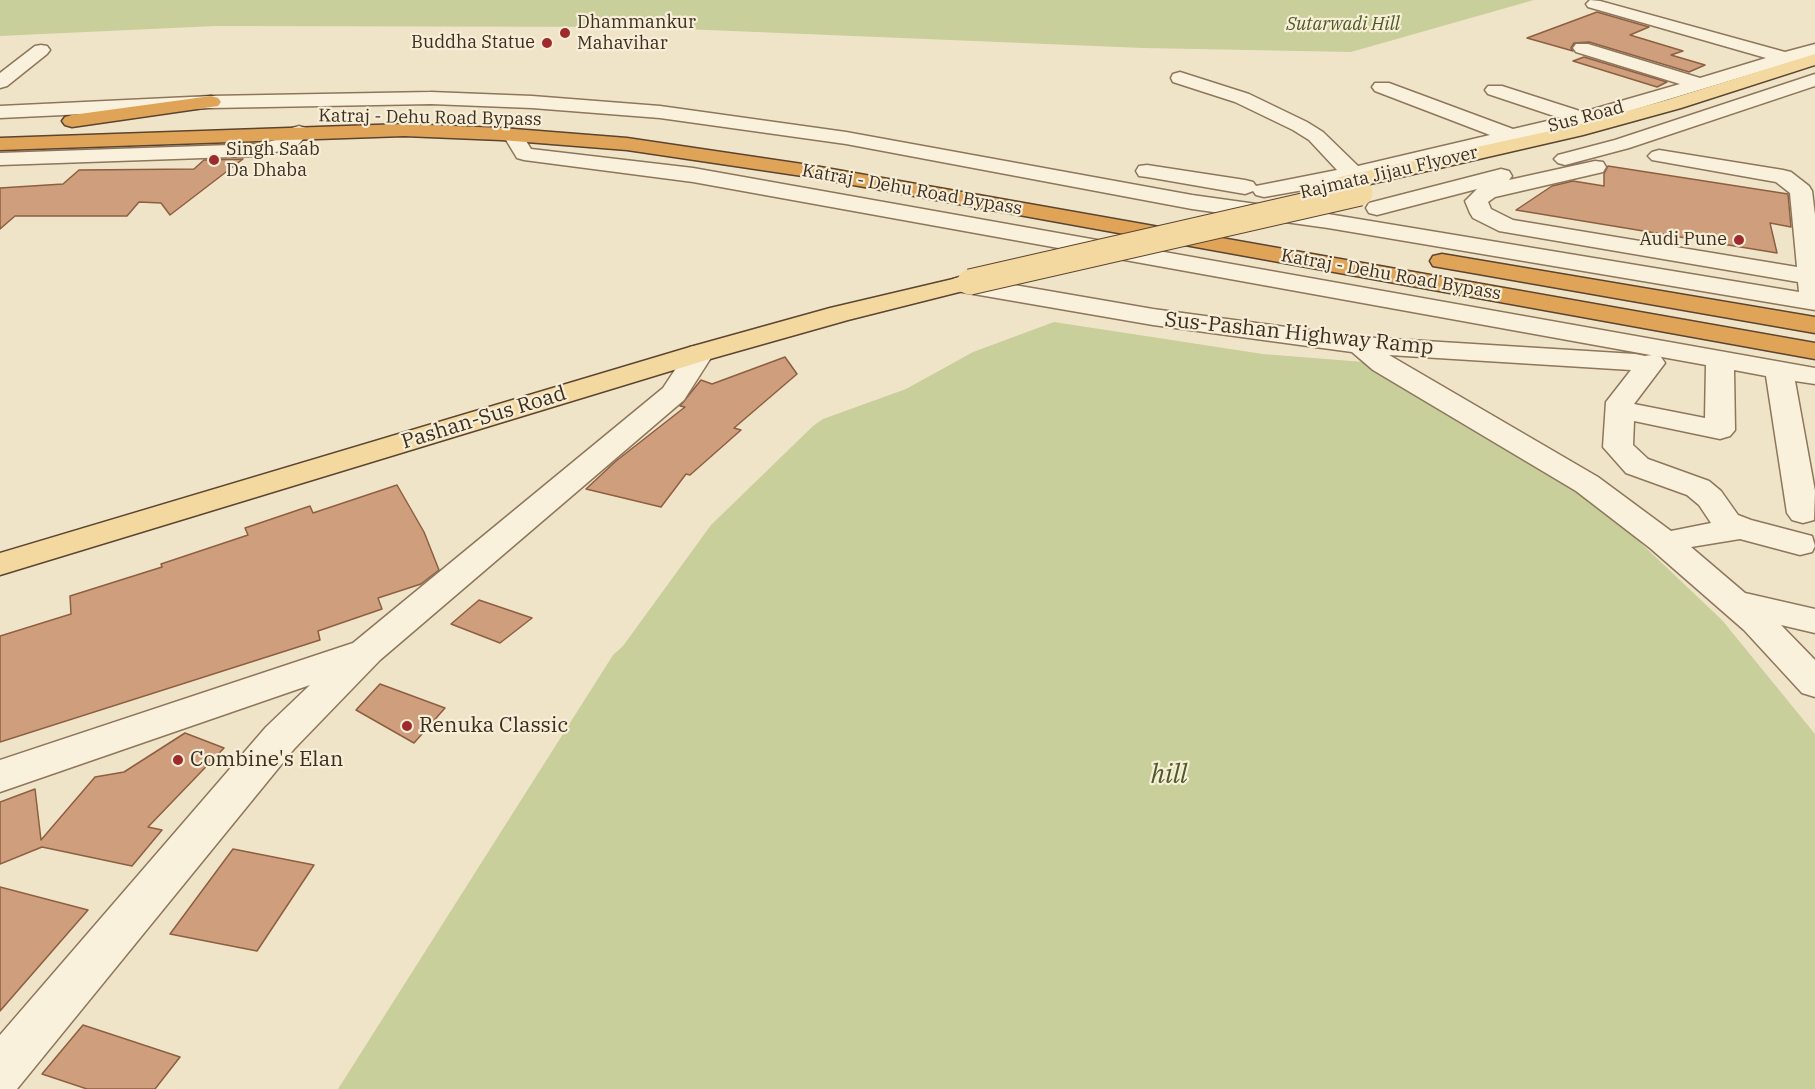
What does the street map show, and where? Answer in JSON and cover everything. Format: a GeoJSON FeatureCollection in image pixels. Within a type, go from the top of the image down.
{"type":"FeatureCollection","features":[{"type":"Feature","properties":{"kind":"highway"},"geometry":{"type":"LineString","coordinates":[[72,121],[211,102]]}},
{"type":"Feature","properties":{"kind":"highway","name":"Katraj - Dehu Road Bypass"},"geometry":{"type":"LineString","coordinates":[[0,124],[418,114],[517,117],[644,128],[839,156],[1689,293],[1813,301]]}},
{"type":"Feature","properties":{"kind":"highway","name":"Katraj - Dehu Road Bypass"},"geometry":{"type":"LineString","coordinates":[[0,144],[404,130],[513,135],[648,147],[774,165],[1815,351]]}},
{"type":"Feature","properties":{"kind":"main road","name":"Rajmata Jijau Flyover"},"geometry":{"type":"LineString","coordinates":[[1359,189],[1674,104],[1815,59]]}},
{"type":"Feature","properties":{"kind":"main road","name":"Rajmata Jijau Flyover"},"geometry":{"type":"LineString","coordinates":[[963,279],[1602,136],[1815,69]]}},
{"type":"Feature","properties":{"kind":"main road","name":"Pashan-Sus Road"},"geometry":{"type":"LineString","coordinates":[[0,564],[700,353],[963,279]]}},
{"type":"Feature","properties":{"kind":"main road","name":"Pashan-Sus Road"},"geometry":{"type":"LineString","coordinates":[[0,543],[676,342],[963,279]]}},
{"type":"Feature","properties":{"kind":"street"},"geometry":{"type":"LineString","coordinates":[[1594,4],[1785,58]]}},
{"type":"Feature","properties":{"kind":"street"},"geometry":{"type":"LineString","coordinates":[[1582,48],[1700,84]]}},
{"type":"Feature","properties":{"kind":"street","name":"Sus Road"},"geometry":{"type":"LineString","coordinates":[[1359,189],[1512,136],[1583,119],[1815,49]]}},
{"type":"Feature","properties":{"kind":"street"},"geometry":{"type":"LineString","coordinates":[[0,82],[41,50]]}},
{"type":"Feature","properties":{"kind":"street"},"geometry":{"type":"LineString","coordinates":[[1180,78],[1242,98],[1300,126],[1316,136],[1359,189]]}},
{"type":"Feature","properties":{"kind":"street","name":"Sus Road"},"geometry":{"type":"LineString","coordinates":[[1359,189],[1622,144],[1815,80]]}},
{"type":"Feature","properties":{"kind":"street"},"geometry":{"type":"LineString","coordinates":[[1382,87],[1512,136]]}},
{"type":"Feature","properties":{"kind":"street"},"geometry":{"type":"LineString","coordinates":[[1495,90],[1583,119]]}},
{"type":"Feature","properties":{"kind":"street"},"geometry":{"type":"LineString","coordinates":[[1778,92],[1806,101]]}},
{"type":"Feature","properties":{"kind":"street"},"geometry":{"type":"LineString","coordinates":[[0,112],[211,102],[431,98],[543,102],[660,112],[846,138],[1192,202],[1328,221],[1647,274]]}},
{"type":"Feature","properties":{"kind":"street"},"geometry":{"type":"LineString","coordinates":[[0,159],[261,150],[290,142],[299,132]]}},
{"type":"Feature","properties":{"kind":"street"},"geometry":{"type":"LineString","coordinates":[[513,135],[524,154],[725,181],[1815,376]]}},
{"type":"Feature","properties":{"kind":"street"},"geometry":{"type":"LineString","coordinates":[[922,152],[1013,149],[1058,156]]}},
{"type":"Feature","properties":{"kind":"street"},"geometry":{"type":"LineString","coordinates":[[1595,167],[1487,192],[1476,201],[1481,213],[1507,226],[1813,301],[1801,191],[1783,177],[1659,156]]}},
{"type":"Feature","properties":{"kind":"street"},"geometry":{"type":"LineString","coordinates":[[1124,167],[1264,190],[1359,189],[1647,274],[1689,293]]}},
{"type":"Feature","properties":{"kind":"street"},"geometry":{"type":"LineString","coordinates":[[1264,190],[1359,189]]}},
{"type":"Feature","properties":{"kind":"street","name":"Sus-Pashan Highway Ramp"},"geometry":{"type":"LineString","coordinates":[[963,279],[1020,295],[1153,317],[1360,345],[1766,368]]}},
{"type":"Feature","properties":{"kind":"street"},"geometry":{"type":"LineString","coordinates":[[1360,345],[1383,364],[1575,477],[1662,540],[1756,621],[1815,683]]}},
{"type":"Feature","properties":{"kind":"street"},"geometry":{"type":"LineString","coordinates":[[0,1072],[280,738],[367,651],[674,394],[700,353]]}},
{"type":"Feature","properties":{"kind":"street"},"geometry":{"type":"LineString","coordinates":[[1651,363],[1620,402],[1618,447],[1637,466],[1698,489],[1710,498],[1727,522],[1740,528],[1800,544]]}},
{"type":"Feature","properties":{"kind":"street"},"geometry":{"type":"LineString","coordinates":[[1620,410],[1720,430],[1720,365]]}},
{"type":"Feature","properties":{"kind":"street"},"geometry":{"type":"LineString","coordinates":[[1766,368],[1773,445]]}},
{"type":"Feature","properties":{"kind":"street"},"geometry":{"type":"LineString","coordinates":[[1766,368],[1803,513]]}},
{"type":"Feature","properties":{"kind":"street"},"geometry":{"type":"LineString","coordinates":[[1575,477],[1637,466]]}},
{"type":"Feature","properties":{"kind":"street"},"geometry":{"type":"LineString","coordinates":[[1683,538],[1740,528]]}},
{"type":"Feature","properties":{"kind":"street"},"geometry":{"type":"LineString","coordinates":[[1735,603],[1815,621]]}},
{"type":"Feature","properties":{"kind":"street"},"geometry":{"type":"LineString","coordinates":[[0,776],[367,651]]}},
{"type":"Feature","properties":{"kind":"green space","name":"Sutarwadi Hill"},"geometry":{"type":"Polygon","coordinates":[[[0,0],[1534,0],[1351,52],[1143,48],[635,27],[216,26],[0,36],[0,0]]]}},
{"type":"Feature","properties":{"kind":"green space","name":"hill"},"geometry":{"type":"Polygon","coordinates":[[[1054,322],[1263,354],[1364,362],[1605,509],[1722,620],[1815,734],[1815,1089],[338,1089],[613,655],[623,646],[711,525],[823,419],[906,389],[973,352],[1054,322]]]}},
{"type":"Feature","properties":{"kind":"building"},"geometry":{"type":"Polygon","coordinates":[[[1597,12],[1649,27],[1630,35],[1683,51],[1671,55],[1705,65],[1689,72],[1589,42],[1574,43],[1571,48],[1573,51],[1527,38],[1597,12]]]}},
{"type":"Feature","properties":{"kind":"building"},"geometry":{"type":"Polygon","coordinates":[[[1584,57],[1667,82],[1657,87],[1573,61],[1584,57]]]}},
{"type":"Feature","properties":{"kind":"building"},"geometry":{"type":"Polygon","coordinates":[[[243,159],[170,215],[161,203],[139,202],[127,216],[15,216],[0,229],[0,188],[63,184],[79,170],[194,169],[204,160],[243,159]]]}},
{"type":"Feature","properties":{"kind":"building"},"geometry":{"type":"Polygon","coordinates":[[[1608,166],[1788,194],[1791,227],[1770,223],[1777,253],[1516,210],[1552,186],[1573,181],[1604,186],[1604,174],[1608,166]]]}},
{"type":"Feature","properties":{"kind":"building"},"geometry":{"type":"Polygon","coordinates":[[[785,357],[797,374],[734,428],[741,430],[690,475],[686,474],[661,507],[586,489],[616,461],[685,407],[680,406],[701,380],[712,384],[785,357]]]}},
{"type":"Feature","properties":{"kind":"building"},"geometry":{"type":"Polygon","coordinates":[[[397,485],[424,532],[439,570],[421,584],[378,598],[382,609],[318,631],[320,640],[0,742],[0,636],[71,614],[70,596],[162,567],[161,564],[248,535],[245,528],[310,506],[313,513],[397,485]]]}},
{"type":"Feature","properties":{"kind":"building"},"geometry":{"type":"Polygon","coordinates":[[[479,600],[532,618],[500,643],[451,624],[479,600]]]}},
{"type":"Feature","properties":{"kind":"building","name":"Renuka Classic"},"geometry":{"type":"Polygon","coordinates":[[[380,684],[445,708],[414,743],[356,710],[380,684]]]}},
{"type":"Feature","properties":{"kind":"building"},"geometry":{"type":"Polygon","coordinates":[[[185,733],[224,748],[148,827],[162,830],[132,866],[42,847],[0,864],[0,802],[35,789],[41,840],[95,777],[124,772],[185,733]]]}},
{"type":"Feature","properties":{"kind":"building"},"geometry":{"type":"Polygon","coordinates":[[[233,849],[314,865],[257,951],[170,934],[233,849]]]}},
{"type":"Feature","properties":{"kind":"building"},"geometry":{"type":"Polygon","coordinates":[[[0,887],[88,910],[0,1011],[0,887]]]}},
{"type":"Feature","properties":{"kind":"building"},"geometry":{"type":"Polygon","coordinates":[[[83,1025],[180,1057],[155,1089],[87,1089],[42,1074],[83,1025]]]}},
{"type":"Feature","properties":{"kind":"place","name":"Dhammankur Mahavihar"},"geometry":{"type":"Point","coordinates":[565,33]}},
{"type":"Feature","properties":{"kind":"place","name":"Buddha Statue"},"geometry":{"type":"Point","coordinates":[547,43]}},
{"type":"Feature","properties":{"kind":"place","name":"Singh Saab Da Dhaba"},"geometry":{"type":"Point","coordinates":[214,160]}},
{"type":"Feature","properties":{"kind":"place","name":"Audi Pune"},"geometry":{"type":"Point","coordinates":[1739,240]}},
{"type":"Feature","properties":{"kind":"place","name":"Renuka Classic"},"geometry":{"type":"Point","coordinates":[407,726]}},
{"type":"Feature","properties":{"kind":"place","name":"Combine's Elan"},"geometry":{"type":"Point","coordinates":[178,760]}}]}
